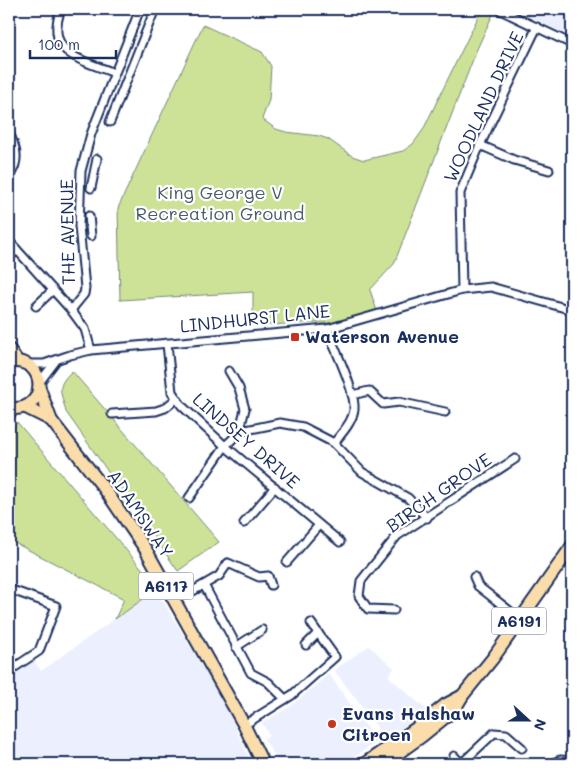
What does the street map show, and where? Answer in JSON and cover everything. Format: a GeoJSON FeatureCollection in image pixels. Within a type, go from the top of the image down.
{"type":"FeatureCollection","features":[{"type":"Feature","properties":{"kind":"main road","name":"A6117"},"geometry":{"type":"LineString","coordinates":[[9,349],[18,362],[34,370],[39,385],[35,399],[15,410]]}},
{"type":"Feature","properties":{"kind":"main road","name":"ADAMSWAY"},"geometry":{"type":"LineString","coordinates":[[39,385],[51,420],[106,491],[146,550],[244,725],[263,764]]}},
{"type":"Feature","properties":{"kind":"main road","name":"ADAMSWAY"},"geometry":{"type":"LineString","coordinates":[[15,410],[51,420]]}},
{"type":"Feature","properties":{"kind":"main road","name":"A6191"},"geometry":{"type":"LineString","coordinates":[[388,763],[454,710],[572,546]]}},
{"type":"Feature","properties":{"kind":"main road","name":"A6191"},"geometry":{"type":"LineString","coordinates":[[364,764],[418,727],[445,705],[463,695]]}},
{"type":"Feature","properties":{"kind":"street"},"geometry":{"type":"LineString","coordinates":[[61,9],[56,25],[56,35],[64,50],[71,55],[114,73]]}},
{"type":"Feature","properties":{"kind":"street","name":"THE AVENUE"},"geometry":{"type":"LineString","coordinates":[[70,310],[84,294],[85,288],[79,226],[81,170],[91,134],[140,9]]}},
{"type":"Feature","properties":{"kind":"street"},"geometry":{"type":"LineString","coordinates":[[110,122],[155,9]]}},
{"type":"Feature","properties":{"kind":"street"},"geometry":{"type":"LineString","coordinates":[[498,9],[572,44]]}},
{"type":"Feature","properties":{"kind":"street","name":"WOODLAND DRIVE"},"geometry":{"type":"LineString","coordinates":[[462,290],[460,193],[480,145],[537,27]]}},
{"type":"Feature","properties":{"kind":"street"},"geometry":{"type":"LineString","coordinates":[[102,106],[114,110]]}},
{"type":"Feature","properties":{"kind":"street"},"geometry":{"type":"LineString","coordinates":[[9,134],[17,153],[13,170],[9,176]]}},
{"type":"Feature","properties":{"kind":"street"},"geometry":{"type":"LineString","coordinates":[[480,145],[514,160],[549,170]]}},
{"type":"Feature","properties":{"kind":"street"},"geometry":{"type":"LineString","coordinates":[[91,188],[97,159]]}},
{"type":"Feature","properties":{"kind":"street"},"geometry":{"type":"LineString","coordinates":[[81,170],[94,173]]}},
{"type":"Feature","properties":{"kind":"street"},"geometry":{"type":"LineString","coordinates":[[89,216],[90,236]]}},
{"type":"Feature","properties":{"kind":"street"},"geometry":{"type":"LineString","coordinates":[[79,226],[90,225]]}},
{"type":"Feature","properties":{"kind":"street"},"geometry":{"type":"LineString","coordinates":[[9,240],[85,329],[91,350]]}},
{"type":"Feature","properties":{"kind":"street"},"geometry":{"type":"LineString","coordinates":[[9,257],[17,250]]}},
{"type":"Feature","properties":{"kind":"street","name":"LINDHURST LANE"},"geometry":{"type":"LineString","coordinates":[[18,362],[44,364],[91,350],[327,329],[462,290],[491,287],[572,310]]}},
{"type":"Feature","properties":{"kind":"street"},"geometry":{"type":"LineString","coordinates":[[36,306],[53,290]]}},
{"type":"Feature","properties":{"kind":"street"},"geometry":{"type":"LineString","coordinates":[[327,329],[352,395],[354,411],[349,424],[334,443]]}},
{"type":"Feature","properties":{"kind":"street","name":"LINDSEY DRIVE"},"geometry":{"type":"LineString","coordinates":[[167,344],[172,392],[190,416],[340,542]]}},
{"type":"Feature","properties":{"kind":"street"},"geometry":{"type":"LineString","coordinates":[[39,385],[55,361]]}},
{"type":"Feature","properties":{"kind":"street"},"geometry":{"type":"LineString","coordinates":[[229,371],[239,388],[245,409],[239,433]]}},
{"type":"Feature","properties":{"kind":"street"},"geometry":{"type":"LineString","coordinates":[[352,395],[369,391],[383,404],[400,402],[445,412]]}},
{"type":"Feature","properties":{"kind":"street"},"geometry":{"type":"LineString","coordinates":[[112,414],[156,411],[165,408],[176,399]]}},
{"type":"Feature","properties":{"kind":"street"},"geometry":{"type":"LineString","coordinates":[[189,498],[224,446],[239,433],[280,423],[303,426],[334,443],[362,472],[408,498],[427,518]]}},
{"type":"Feature","properties":{"kind":"street","name":"BIRCH GROVE"},"geometry":{"type":"LineString","coordinates":[[394,610],[368,609],[359,596],[361,581],[397,536],[515,459]]}},
{"type":"Feature","properties":{"kind":"street"},"geometry":{"type":"LineString","coordinates":[[244,523],[275,487]]}},
{"type":"Feature","properties":{"kind":"street"},"geometry":{"type":"LineString","coordinates":[[287,562],[319,525]]}},
{"type":"Feature","properties":{"kind":"street"},"geometry":{"type":"LineString","coordinates":[[193,591],[220,576],[228,563],[259,577],[268,576],[272,585]]}},
{"type":"Feature","properties":{"kind":"street"},"geometry":{"type":"LineString","coordinates":[[474,577],[478,586],[520,619]]}},
{"type":"Feature","properties":{"kind":"street"},"geometry":{"type":"LineString","coordinates":[[204,585],[251,673],[268,682],[285,699]]}},
{"type":"Feature","properties":{"kind":"street"},"geometry":{"type":"LineString","coordinates":[[9,589],[56,606],[39,651],[9,671]]}},
{"type":"Feature","properties":{"kind":"street"},"geometry":{"type":"LineString","coordinates":[[244,725],[285,699],[335,657],[311,623]]}},
{"type":"Feature","properties":{"kind":"street"},"geometry":{"type":"LineString","coordinates":[[236,647],[262,630]]}},
{"type":"Feature","properties":{"kind":"street"},"geometry":{"type":"LineString","coordinates":[[306,645],[318,633]]}},
{"type":"Feature","properties":{"kind":"street"},"geometry":{"type":"LineString","coordinates":[[454,756],[462,764],[494,733],[506,734],[520,743]]}},
{"type":"Feature","properties":{"kind":"street"},"geometry":{"type":"LineString","coordinates":[[550,764],[560,760],[572,761]]}},
{"type":"Feature","properties":{"kind":"shaded area"},"geometry":{"type":"Polygon","coordinates":[[[513,9],[572,9],[572,37],[513,9]]]}},
{"type":"Feature","properties":{"kind":"shaded area"},"geometry":{"type":"Polygon","coordinates":[[[156,590],[209,677],[229,714],[252,764],[9,764],[9,675],[33,659],[41,671],[156,590]]]}},
{"type":"Feature","properties":{"kind":"shaded area"},"geometry":{"type":"Polygon","coordinates":[[[369,646],[394,668],[388,676],[427,710],[386,739],[334,670],[369,646]]]}},
{"type":"Feature","properties":{"kind":"shaded area","name":"Evans Halshaw Citroen"},"geometry":{"type":"Polygon","coordinates":[[[329,674],[377,742],[343,764],[280,764],[264,739],[269,735],[262,723],[291,706],[329,674]]]}},
{"type":"Feature","properties":{"kind":"green space","name":"King George V Recreation Ground"},"geometry":{"type":"Polygon","coordinates":[[[482,9],[489,9],[494,12],[477,49],[394,264],[370,290],[377,311],[337,323],[253,326],[253,292],[120,300],[118,208],[203,25],[262,52],[271,66],[269,100],[262,119],[276,129],[328,139],[352,156],[364,160],[403,151],[413,144],[423,130],[482,9]]]}},
{"type":"Feature","properties":{"kind":"green space"},"geometry":{"type":"Polygon","coordinates":[[[72,371],[219,542],[178,571],[66,412],[61,394],[61,385],[72,371]]]}},
{"type":"Feature","properties":{"kind":"green space"},"geometry":{"type":"Polygon","coordinates":[[[17,422],[156,585],[156,590],[115,619],[124,599],[9,540],[9,438],[17,422]]]}},
{"type":"Feature","properties":{"kind":"place","name":"Waterson Avenue"},"geometry":{"type":"Point","coordinates":[295,337]}},
{"type":"Feature","properties":{"kind":"place","name":"Evans Halshaw Citroen"},"geometry":{"type":"Point","coordinates":[332,724]}}]}
